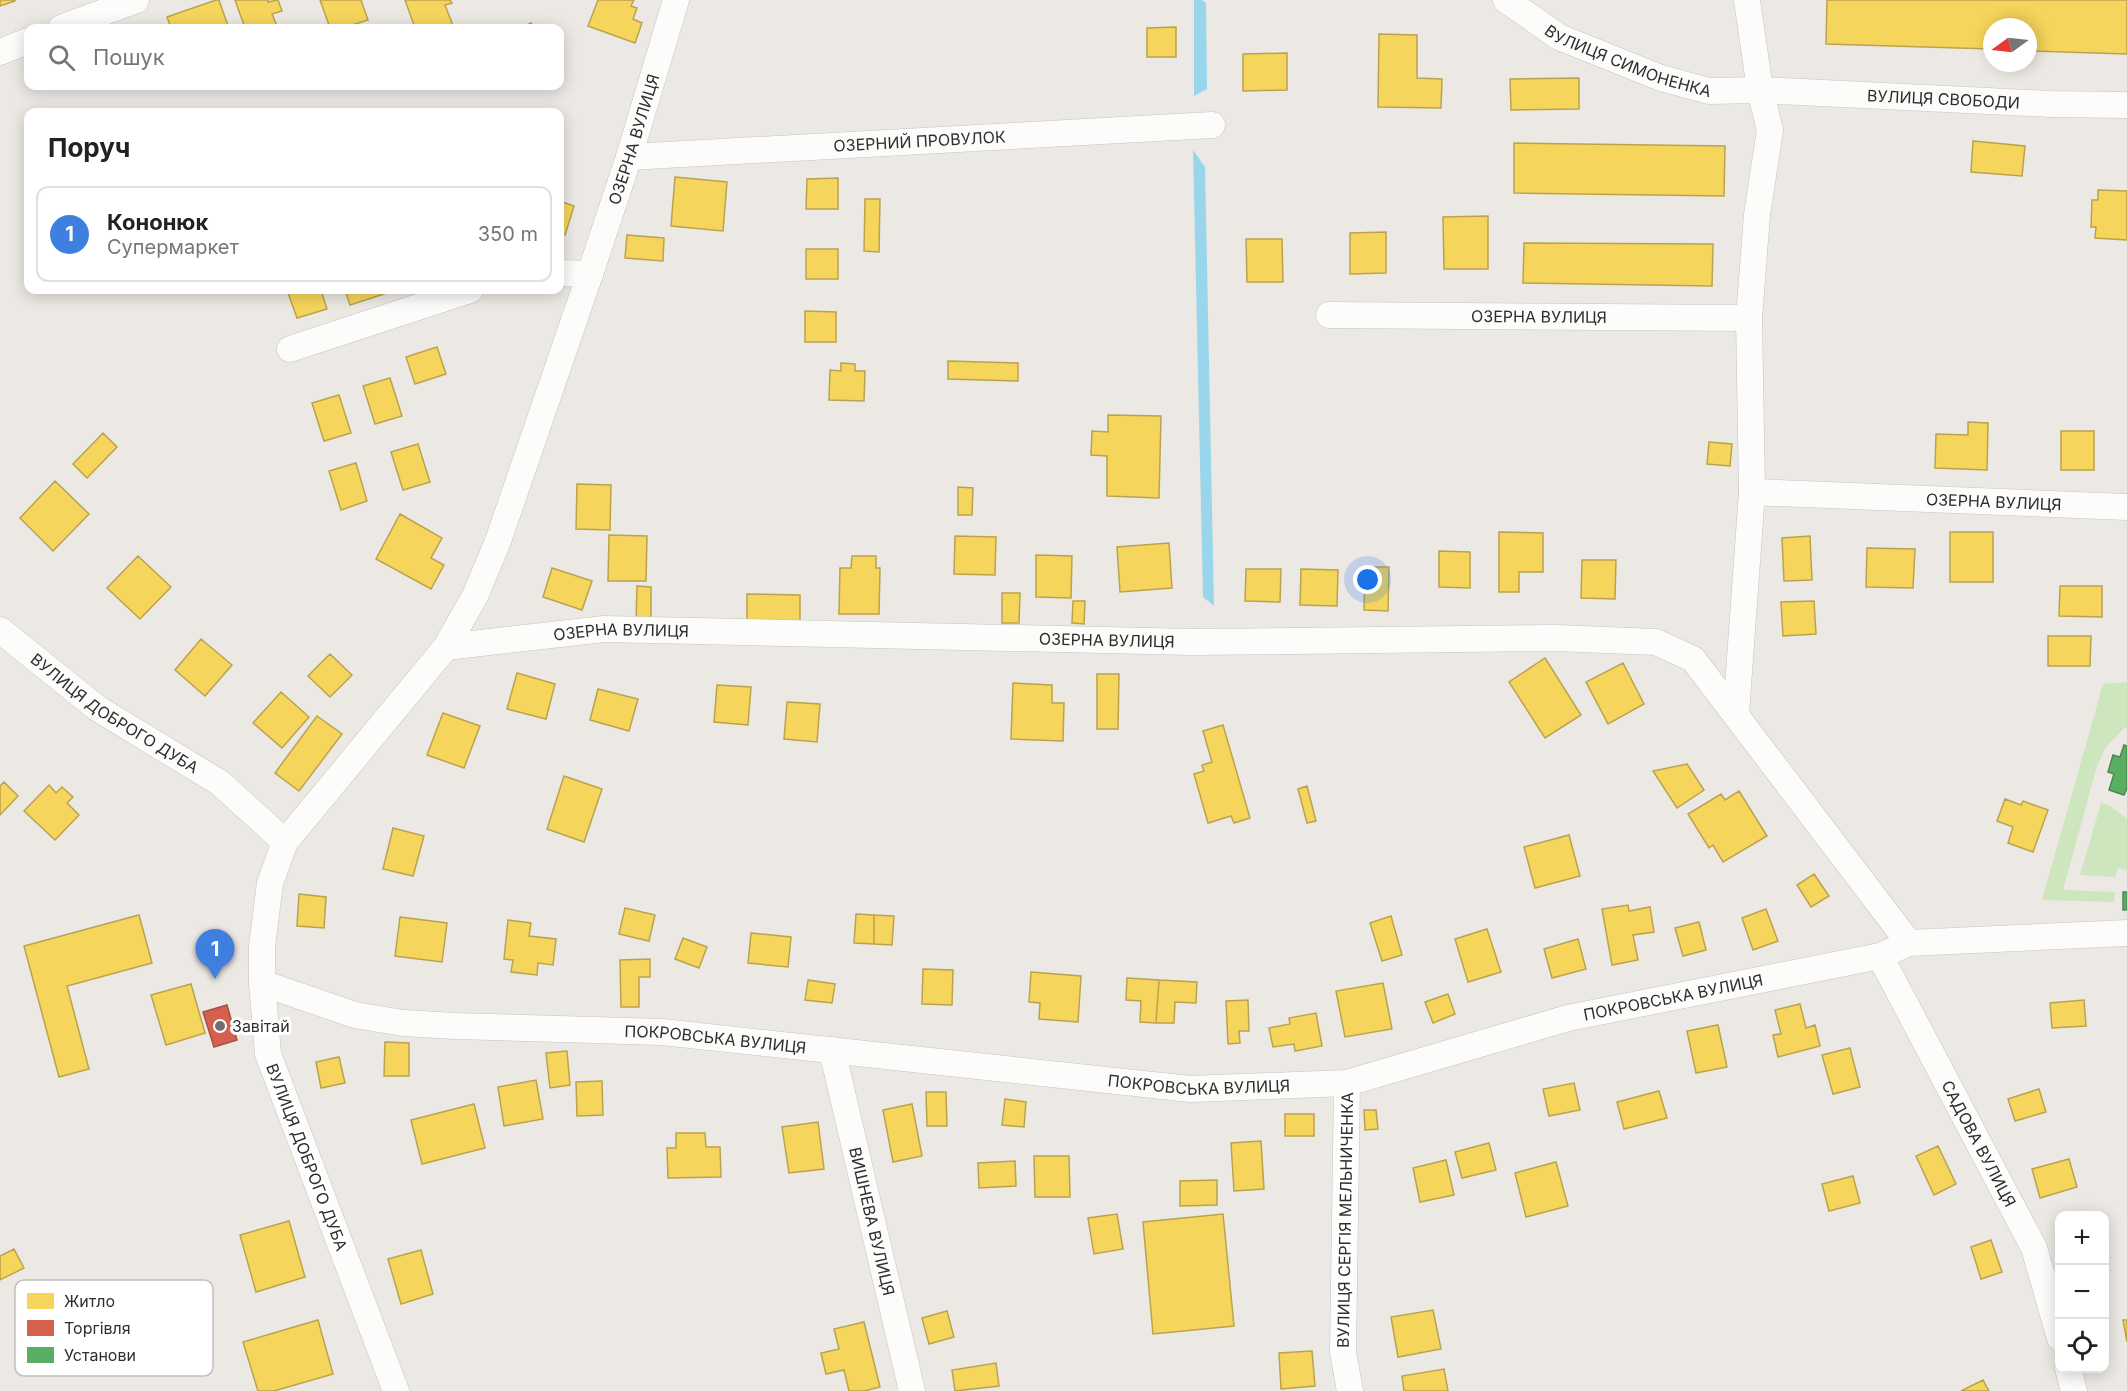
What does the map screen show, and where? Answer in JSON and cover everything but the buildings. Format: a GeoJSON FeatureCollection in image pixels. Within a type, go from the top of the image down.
{"type":"FeatureCollection","features":[{"type":"Feature","properties":{"kind":"street"},"geometry":{"type":"LineString","coordinates":[[72,24],[136,0]]}},
{"type":"Feature","properties":{"kind":"street","name":"ОЗЕРНА ВУЛИЦЯ"},"geometry":{"type":"LineString","coordinates":[[285,842],[446,647],[475,596],[498,541],[590,274],[629,158],[676,0]]}},
{"type":"Feature","properties":{"kind":"street","name":"ВУЛИЦЯ СИМОНЕНКА"},"geometry":{"type":"LineString","coordinates":[[1506,0],[1559,37],[1661,78],[1709,91],[1760,90]]}},
{"type":"Feature","properties":{"kind":"street"},"geometry":{"type":"LineString","coordinates":[[1736,714],[1752,492],[1749,318],[1757,215],[1770,130],[1760,90],[1747,0]]}},
{"type":"Feature","properties":{"kind":"street"},"geometry":{"type":"LineString","coordinates":[[0,52],[24,43]]}},
{"type":"Feature","properties":{"kind":"street","name":"ВУЛИЦЯ СВОБОДИ"},"geometry":{"type":"LineString","coordinates":[[1760,90],[2051,104],[2127,105]]}},
{"type":"Feature","properties":{"kind":"street","name":"ОЗЕРНИЙ ПРОВУЛОК"},"geometry":{"type":"LineString","coordinates":[[629,158],[1212,125]]}},
{"type":"Feature","properties":{"kind":"street"},"geometry":{"type":"LineString","coordinates":[[564,273],[590,274]]}},
{"type":"Feature","properties":{"kind":"street"},"geometry":{"type":"LineString","coordinates":[[290,348],[458,294]]}},
{"type":"Feature","properties":{"kind":"street","name":"ОЗЕРНА ВУЛИЦЯ"},"geometry":{"type":"LineString","coordinates":[[1329,315],[1749,318]]}},
{"type":"Feature","properties":{"kind":"street","name":"ОЗЕРНА ВУЛИЦЯ"},"geometry":{"type":"LineString","coordinates":[[1752,492],[2127,507]]}},
{"type":"Feature","properties":{"kind":"street","name":"ОЗЕРНА ВУЛИЦЯ"},"geometry":{"type":"LineString","coordinates":[[446,647],[604,628],[1193,642],[1556,638],[1656,642],[1693,659],[1909,943]]}},
{"type":"Feature","properties":{"kind":"street","name":"ВУЛИЦЯ ДОБРОГО ДУБА"},"geometry":{"type":"LineString","coordinates":[[0,630],[97,708],[220,783],[285,842],[270,883],[262,946],[262,983],[268,1054],[396,1391]]}},
{"type":"Feature","properties":{"kind":"street","name":"ПОКРОВСЬКА ВУЛИЦЯ"},"geometry":{"type":"LineString","coordinates":[[262,983],[355,1015],[403,1023],[662,1032],[1190,1089],[1347,1083],[1568,1018],[1880,956],[1909,943],[2127,933]]}},
{"type":"Feature","properties":{"kind":"street","name":"САДОВА ВУЛИЦЯ"},"geometry":{"type":"LineString","coordinates":[[1880,956],[2034,1248],[2055,1321]]}},
{"type":"Feature","properties":{"kind":"street","name":"ВИШНЕВА ВУЛИЦЯ"},"geometry":{"type":"LineString","coordinates":[[832,1050],[912,1391]]}},
{"type":"Feature","properties":{"kind":"street","name":"ВУЛИЦЯ СЕРГІЯ МЕЛЬНИЧЕНКА"},"geometry":{"type":"LineString","coordinates":[[1347,1083],[1343,1352],[1350,1391]]}},
{"type":"Feature","properties":{"kind":"street"},"geometry":{"type":"LineString","coordinates":[[2069,1373],[2074,1391]]}},
{"type":"Feature","properties":{"kind":"green space"},"geometry":{"type":"Polygon","coordinates":[[[2127,682],[2127,728],[2124,728],[2106,747],[2097,766],[2063,890],[2115,892],[2114,902],[2042,900],[2103,684],[2127,682]]]}},
{"type":"Feature","properties":{"kind":"green space"},"geometry":{"type":"Polygon","coordinates":[[[2101,803],[2109,805],[2127,819],[2127,870],[2118,868],[2115,877],[2080,875],[2101,803]]]}},
{"type":"Feature","properties":{"kind":"water"},"geometry":{"type":"Polygon","coordinates":[[[1194,0],[1202,0],[1206,3],[1207,89],[1194,96],[1194,0]]]}},
{"type":"Feature","properties":{"kind":"water"},"geometry":{"type":"Polygon","coordinates":[[[1193,150],[1205,167],[1214,606],[1203,597],[1193,150]]]}},
{"type":"Feature","properties":{"kind":"place","name":"Кононюк"},"geometry":{"type":"Point","coordinates":[215,979]}},
{"type":"Feature","properties":{"kind":"place","name":"Завітай"},"geometry":{"type":"Point","coordinates":[220,1026]}}]}
